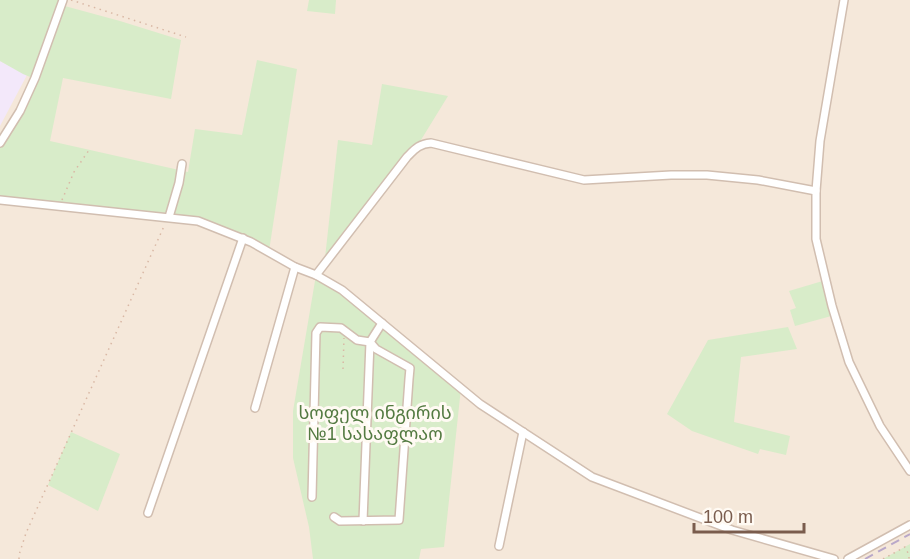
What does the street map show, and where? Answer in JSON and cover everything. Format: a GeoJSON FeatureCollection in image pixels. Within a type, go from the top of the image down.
{"type":"FeatureCollection","features":[{"type":"Feature","properties":{"kind":"street"},"geometry":{"type":"LineString","coordinates":[[0,143],[20,111],[35,78],[63,0]]}},
{"type":"Feature","properties":{"kind":"street"},"geometry":{"type":"LineString","coordinates":[[844,0],[820,141],[816,191],[816,239],[832,306],[849,362],[880,426],[910,471]]}},
{"type":"Feature","properties":{"kind":"street"},"geometry":{"type":"LineString","coordinates":[[316,275],[407,157],[422,144],[431,143],[584,180],[707,175],[758,180],[816,191]]}},
{"type":"Feature","properties":{"kind":"street"},"geometry":{"type":"LineString","coordinates":[[168,217],[179,183],[182,164]]}},
{"type":"Feature","properties":{"kind":"street"},"geometry":{"type":"LineString","coordinates":[[0,200],[198,221],[243,238],[342,290],[480,404],[592,477],[732,530],[834,559]]}},
{"type":"Feature","properties":{"kind":"street"},"geometry":{"type":"LineString","coordinates":[[148,513],[243,238]]}},
{"type":"Feature","properties":{"kind":"street"},"geometry":{"type":"LineString","coordinates":[[255,408],[295,267]]}},
{"type":"Feature","properties":{"kind":"street"},"geometry":{"type":"LineString","coordinates":[[363,520],[370,342],[382,324]]}},
{"type":"Feature","properties":{"kind":"street"},"geometry":{"type":"LineString","coordinates":[[312,497],[316,333],[320,327],[341,328],[357,340],[370,342],[376,349],[410,368],[399,519],[340,521],[334,517]]}},
{"type":"Feature","properties":{"kind":"street"},"geometry":{"type":"LineString","coordinates":[[499,546],[523,432]]}},
{"type":"Feature","properties":{"kind":"street"},"geometry":{"type":"LineString","coordinates":[[848,559],[910,525]]}},
{"type":"Feature","properties":{"kind":"path"},"geometry":{"type":"LineString","coordinates":[[70,0],[186,37]]}},
{"type":"Feature","properties":{"kind":"path"},"geometry":{"type":"LineString","coordinates":[[60,206],[74,172],[89,150]]}},
{"type":"Feature","properties":{"kind":"path"},"geometry":{"type":"LineString","coordinates":[[19,559],[26,533],[168,217]]}},
{"type":"Feature","properties":{"kind":"path"},"geometry":{"type":"LineString","coordinates":[[343,369],[345,332]]}},
{"type":"Feature","properties":{"kind":"path"},"geometry":{"type":"LineString","coordinates":[[883,559],[904,547],[909,559]]}},
{"type":"Feature","properties":{"kind":"shaded area"},"geometry":{"type":"Polygon","coordinates":[[[0,0],[910,0],[910,559],[0,559],[0,0]]]}},
{"type":"Feature","properties":{"kind":"shaded area"},"geometry":{"type":"Polygon","coordinates":[[[0,61],[27,75],[0,126],[0,61]]]}},
{"type":"Feature","properties":{"kind":"green space"},"geometry":{"type":"Polygon","coordinates":[[[0,0],[63,0],[61,5],[181,40],[171,99],[63,78],[50,141],[188,172],[195,129],[242,135],[257,60],[297,69],[269,251],[198,221],[0,200],[0,143],[35,79],[0,61],[0,0]]]}},
{"type":"Feature","properties":{"kind":"green space"},"geometry":{"type":"Polygon","coordinates":[[[309,0],[336,0],[335,14],[307,11],[309,0]]]}},
{"type":"Feature","properties":{"kind":"green space"},"geometry":{"type":"Polygon","coordinates":[[[382,84],[448,96],[416,148],[324,267],[338,140],[372,145],[382,84]]]}},
{"type":"Feature","properties":{"kind":"green space","name":"სოფელ ინგირის №1 სასაფლაო"},"geometry":{"type":"Polygon","coordinates":[[[316,275],[342,290],[461,388],[444,547],[421,549],[419,559],[313,559],[309,527],[293,458],[293,411],[316,275]]]}},
{"type":"Feature","properties":{"kind":"green space"},"geometry":{"type":"Polygon","coordinates":[[[826,280],[835,315],[795,326],[790,310],[796,308],[789,291],[826,280]]]}},
{"type":"Feature","properties":{"kind":"green space"},"geometry":{"type":"Polygon","coordinates":[[[788,327],[797,349],[741,357],[734,422],[790,436],[786,455],[760,449],[758,454],[692,431],[667,414],[708,340],[788,327]]]}},
{"type":"Feature","properties":{"kind":"green space"},"geometry":{"type":"Polygon","coordinates":[[[71,432],[120,454],[98,511],[48,485],[71,432]]]}},
{"type":"Feature","properties":{"kind":"green space"},"geometry":{"type":"Polygon","coordinates":[[[910,544],[910,559],[883,559],[910,544]]]}},
{"type":"Feature","properties":{"kind":"railway"},"geometry":{"type":"LineString","coordinates":[[865,559],[910,534]]}}]}
